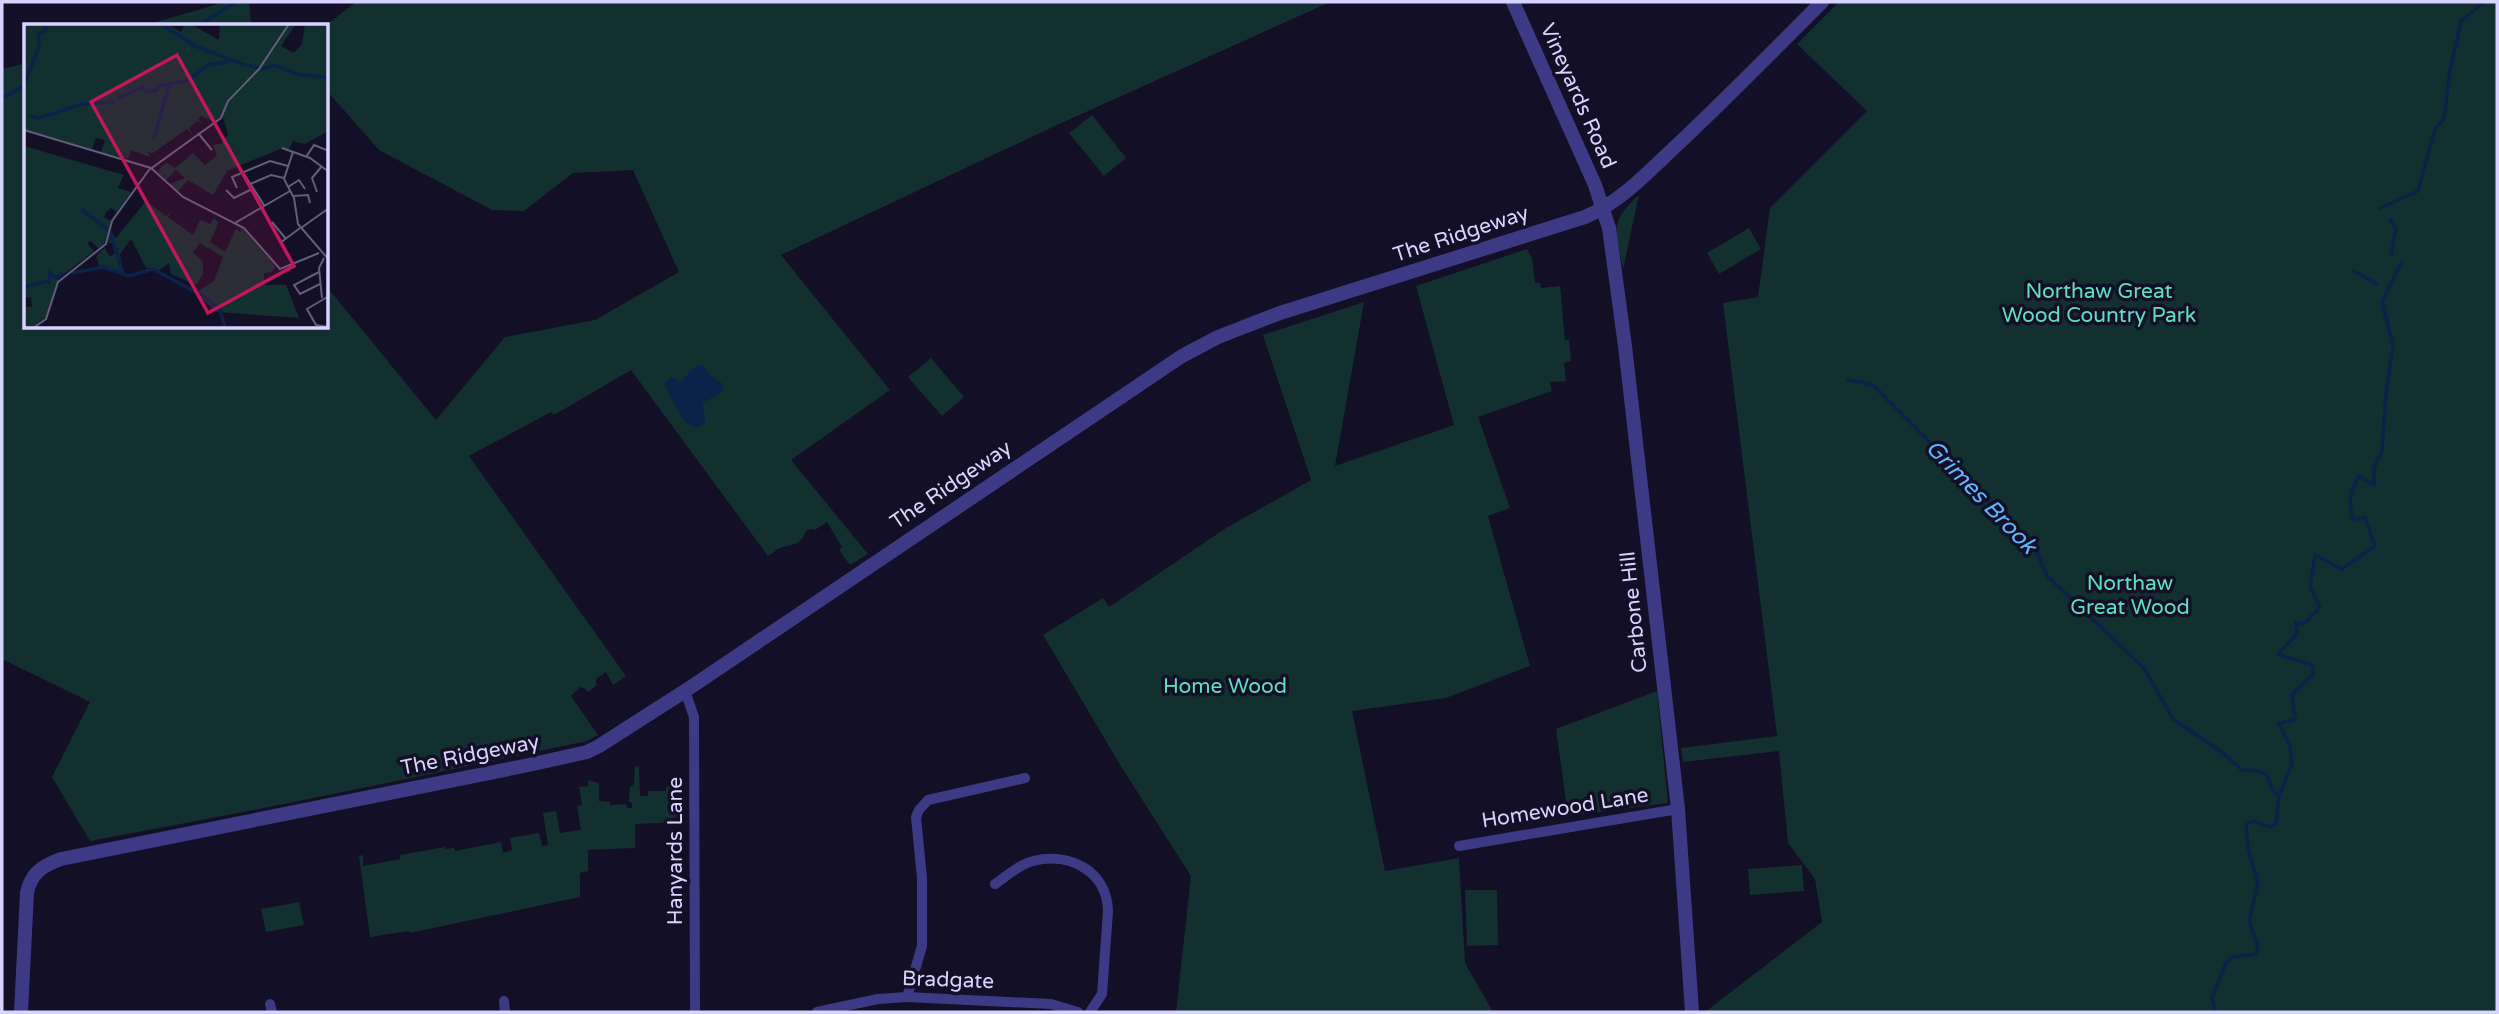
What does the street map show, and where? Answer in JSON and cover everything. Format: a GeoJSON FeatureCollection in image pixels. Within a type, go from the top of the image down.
{"type":"FeatureCollection","features":[{"type":"Feature","properties":{"kind":"street","name":"Vineyards Road"},"geometry":{"type":"LineString","coordinates":[[1513,2],[1603,209]]}},
{"type":"Feature","properties":{"kind":"street","name":"The Ridgeway"},"geometry":{"type":"LineString","coordinates":[[21,1012],[27,893],[32,878],[40,869],[61,859],[587,752],[613,739],[685,691],[1140,383],[1206,344],[1280,313],[1603,209],[1621,197],[1682,140],[1822,2]]}},
{"type":"Feature","properties":{"kind":"street","name":"Carbone Hill"},"geometry":{"type":"LineString","coordinates":[[1603,209],[1609,228],[1628,370],[1678,809],[1692,1012]]}},
{"type":"Feature","properties":{"kind":"street","name":"Hanyards Lane"},"geometry":{"type":"LineString","coordinates":[[685,691],[694,717],[695,1012]]}},
{"type":"Feature","properties":{"kind":"street"},"geometry":{"type":"LineString","coordinates":[[907,997],[922,946],[922,878],[916,817],[919,810],[928,800],[1025,778]]}},
{"type":"Feature","properties":{"kind":"street","name":"Homewood Lane"},"geometry":{"type":"LineString","coordinates":[[1459,846],[1678,809]]}},
{"type":"Feature","properties":{"kind":"street"},"geometry":{"type":"LineString","coordinates":[[995,884],[1018,867],[1044,860],[1068,861],[1098,878],[1105,890],[1108,912],[1102,994],[1090,1012]]}},
{"type":"Feature","properties":{"kind":"street","name":"Bradgate"},"geometry":{"type":"LineString","coordinates":[[817,1012],[878,999],[907,997],[1051,1004],[1078,1012]]}},
{"type":"Feature","properties":{"kind":"street"},"geometry":{"type":"LineString","coordinates":[[960,1012],[962,999]]}},
{"type":"Feature","properties":{"kind":"green space"},"geometry":{"type":"Polygon","coordinates":[[[218,2],[249,2],[251,24],[149,24],[218,2]]]}},
{"type":"Feature","properties":{"kind":"green space"},"geometry":{"type":"Polygon","coordinates":[[[356,2],[1330,2],[1057,125],[781,255],[890,390],[791,460],[868,554],[850,565],[839,550],[842,547],[827,522],[815,530],[806,531],[798,542],[778,549],[768,556],[631,370],[554,415],[551,412],[469,456],[626,676],[613,685],[606,672],[596,679],[596,686],[588,692],[580,687],[571,696],[598,735],[587,741],[463,767],[90,841],[52,777],[90,702],[2,659],[2,69],[24,64],[24,329],[329,329],[329,289],[436,420],[505,337],[595,320],[679,272],[633,170],[573,173],[524,211],[492,210],[379,150],[329,93],[328,24],[356,2]]]}},
{"type":"Feature","properties":{"kind":"green space","name":"Northaw Great Wood"},"geometry":{"type":"Polygon","coordinates":[[[1839,2],[2497,2],[2497,1012],[1705,1012],[1822,922],[1815,879],[1788,843],[1779,751],[1683,762],[1681,748],[1777,736],[1723,303],[1758,297],[1770,208],[1867,111],[1797,44],[1839,2]]]}},
{"type":"Feature","properties":{"kind":"green space"},"geometry":{"type":"Polygon","coordinates":[[[1092,115],[1126,158],[1104,176],[1069,133],[1092,115]]]}},
{"type":"Feature","properties":{"kind":"green space"},"geometry":{"type":"Polygon","coordinates":[[[1639,195],[1623,269],[1617,236],[1618,220],[1639,195]]]}},
{"type":"Feature","properties":{"kind":"green space"},"geometry":{"type":"Polygon","coordinates":[[[1749,228],[1761,249],[1719,274],[1707,253],[1749,228]]]}},
{"type":"Feature","properties":{"kind":"green space","name":"Home Wood"},"geometry":{"type":"Polygon","coordinates":[[[1527,249],[1532,258],[1535,283],[1540,283],[1541,288],[1560,286],[1565,340],[1569,340],[1571,361],[1564,363],[1566,381],[1550,382],[1552,391],[1478,417],[1510,508],[1488,516],[1530,666],[1446,698],[1352,711],[1385,871],[1459,858],[1465,963],[1493,1012],[1176,1012],[1191,876],[1122,768],[1043,635],[1103,598],[1109,607],[1226,528],[1311,480],[1263,335],[1364,302],[1335,466],[1454,425],[1416,286],[1527,249]]]}},
{"type":"Feature","properties":{"kind":"green space"},"geometry":{"type":"Polygon","coordinates":[[[931,358],[964,397],[942,416],[908,377],[931,358]]]}},
{"type":"Feature","properties":{"kind":"green space"},"geometry":{"type":"Polygon","coordinates":[[[1657,691],[1668,803],[1568,816],[1556,729],[1657,691]]]}},
{"type":"Feature","properties":{"kind":"green space"},"geometry":{"type":"Polygon","coordinates":[[[635,766],[639,767],[640,796],[648,796],[648,791],[666,791],[666,786],[681,787],[682,822],[635,824],[635,848],[588,850],[588,871],[580,873],[580,897],[410,933],[370,937],[359,856],[363,855],[363,866],[400,859],[400,855],[445,847],[454,848],[455,851],[501,842],[503,853],[512,850],[510,838],[539,833],[542,846],[548,845],[543,813],[556,811],[560,833],[581,830],[577,806],[582,805],[579,787],[588,786],[588,780],[599,783],[599,801],[610,802],[610,805],[626,804],[627,808],[632,808],[632,802],[629,802],[630,787],[634,784],[635,766]]]}},
{"type":"Feature","properties":{"kind":"green space"},"geometry":{"type":"Polygon","coordinates":[[[1802,865],[1804,891],[1750,895],[1748,869],[1802,865]]]}},
{"type":"Feature","properties":{"kind":"green space"},"geometry":{"type":"Polygon","coordinates":[[[1465,890],[1497,890],[1498,945],[1467,946],[1465,890]]]}},
{"type":"Feature","properties":{"kind":"green space"},"geometry":{"type":"Polygon","coordinates":[[[299,902],[304,925],[266,932],[261,909],[299,902]]]}},
{"type":"Feature","properties":{"kind":"water"},"geometry":{"type":"Polygon","coordinates":[[[702,364],[710,375],[722,383],[722,389],[719,394],[702,403],[706,422],[697,428],[684,421],[664,384],[672,377],[682,382],[690,370],[702,364]]]}},
{"type":"Feature","properties":{"kind":"waterway"},"geometry":{"type":"LineString","coordinates":[[200,24],[236,2]]}},
{"type":"Feature","properties":{"kind":"waterway","name":"Grimes Brook"},"geometry":{"type":"LineString","coordinates":[[2380,208],[2418,191],[2435,129],[2444,119],[2450,71],[2461,21],[2484,2]]}},
{"type":"Feature","properties":{"kind":"waterway"},"geometry":{"type":"LineString","coordinates":[[2,98],[24,86]]}},
{"type":"Feature","properties":{"kind":"waterway","name":"Grimes Brook"},"geometry":{"type":"LineString","coordinates":[[2390,220],[2396,228],[2391,255]]}},
{"type":"Feature","properties":{"kind":"waterway","name":"Grimes Brook"},"geometry":{"type":"LineString","coordinates":[[2216,1012],[2212,997],[2226,963],[2232,957],[2256,954],[2258,947],[2249,921],[2258,883],[2248,848],[2246,824],[2253,821],[2270,827],[2276,824],[2279,796],[2292,764],[2290,746],[2279,724],[2295,719],[2292,695],[2314,673],[2312,665],[2278,654],[2297,634],[2296,622],[2304,624],[2320,607],[2310,587],[2315,555],[2342,569],[2375,546],[2365,518],[2353,519],[2351,497],[2359,476],[2374,485],[2374,468],[2382,451],[2393,346],[2382,302],[2401,263]]}},
{"type":"Feature","properties":{"kind":"waterway"},"geometry":{"type":"LineString","coordinates":[[2354,271],[2377,284]]}},
{"type":"Feature","properties":{"kind":"waterway","name":"Grimes Brook"},"geometry":{"type":"LineString","coordinates":[[1848,380],[1873,385],[2036,550],[2047,576],[2144,668],[2173,719],[2223,753],[2242,770],[2266,774],[2273,791],[2279,796]]}},
{"type":"Feature","properties":{"kind":"park label","name":"Northaw Great Wood Country Park"},"geometry":{"type":"Point","coordinates":[2099,303]}}]}
